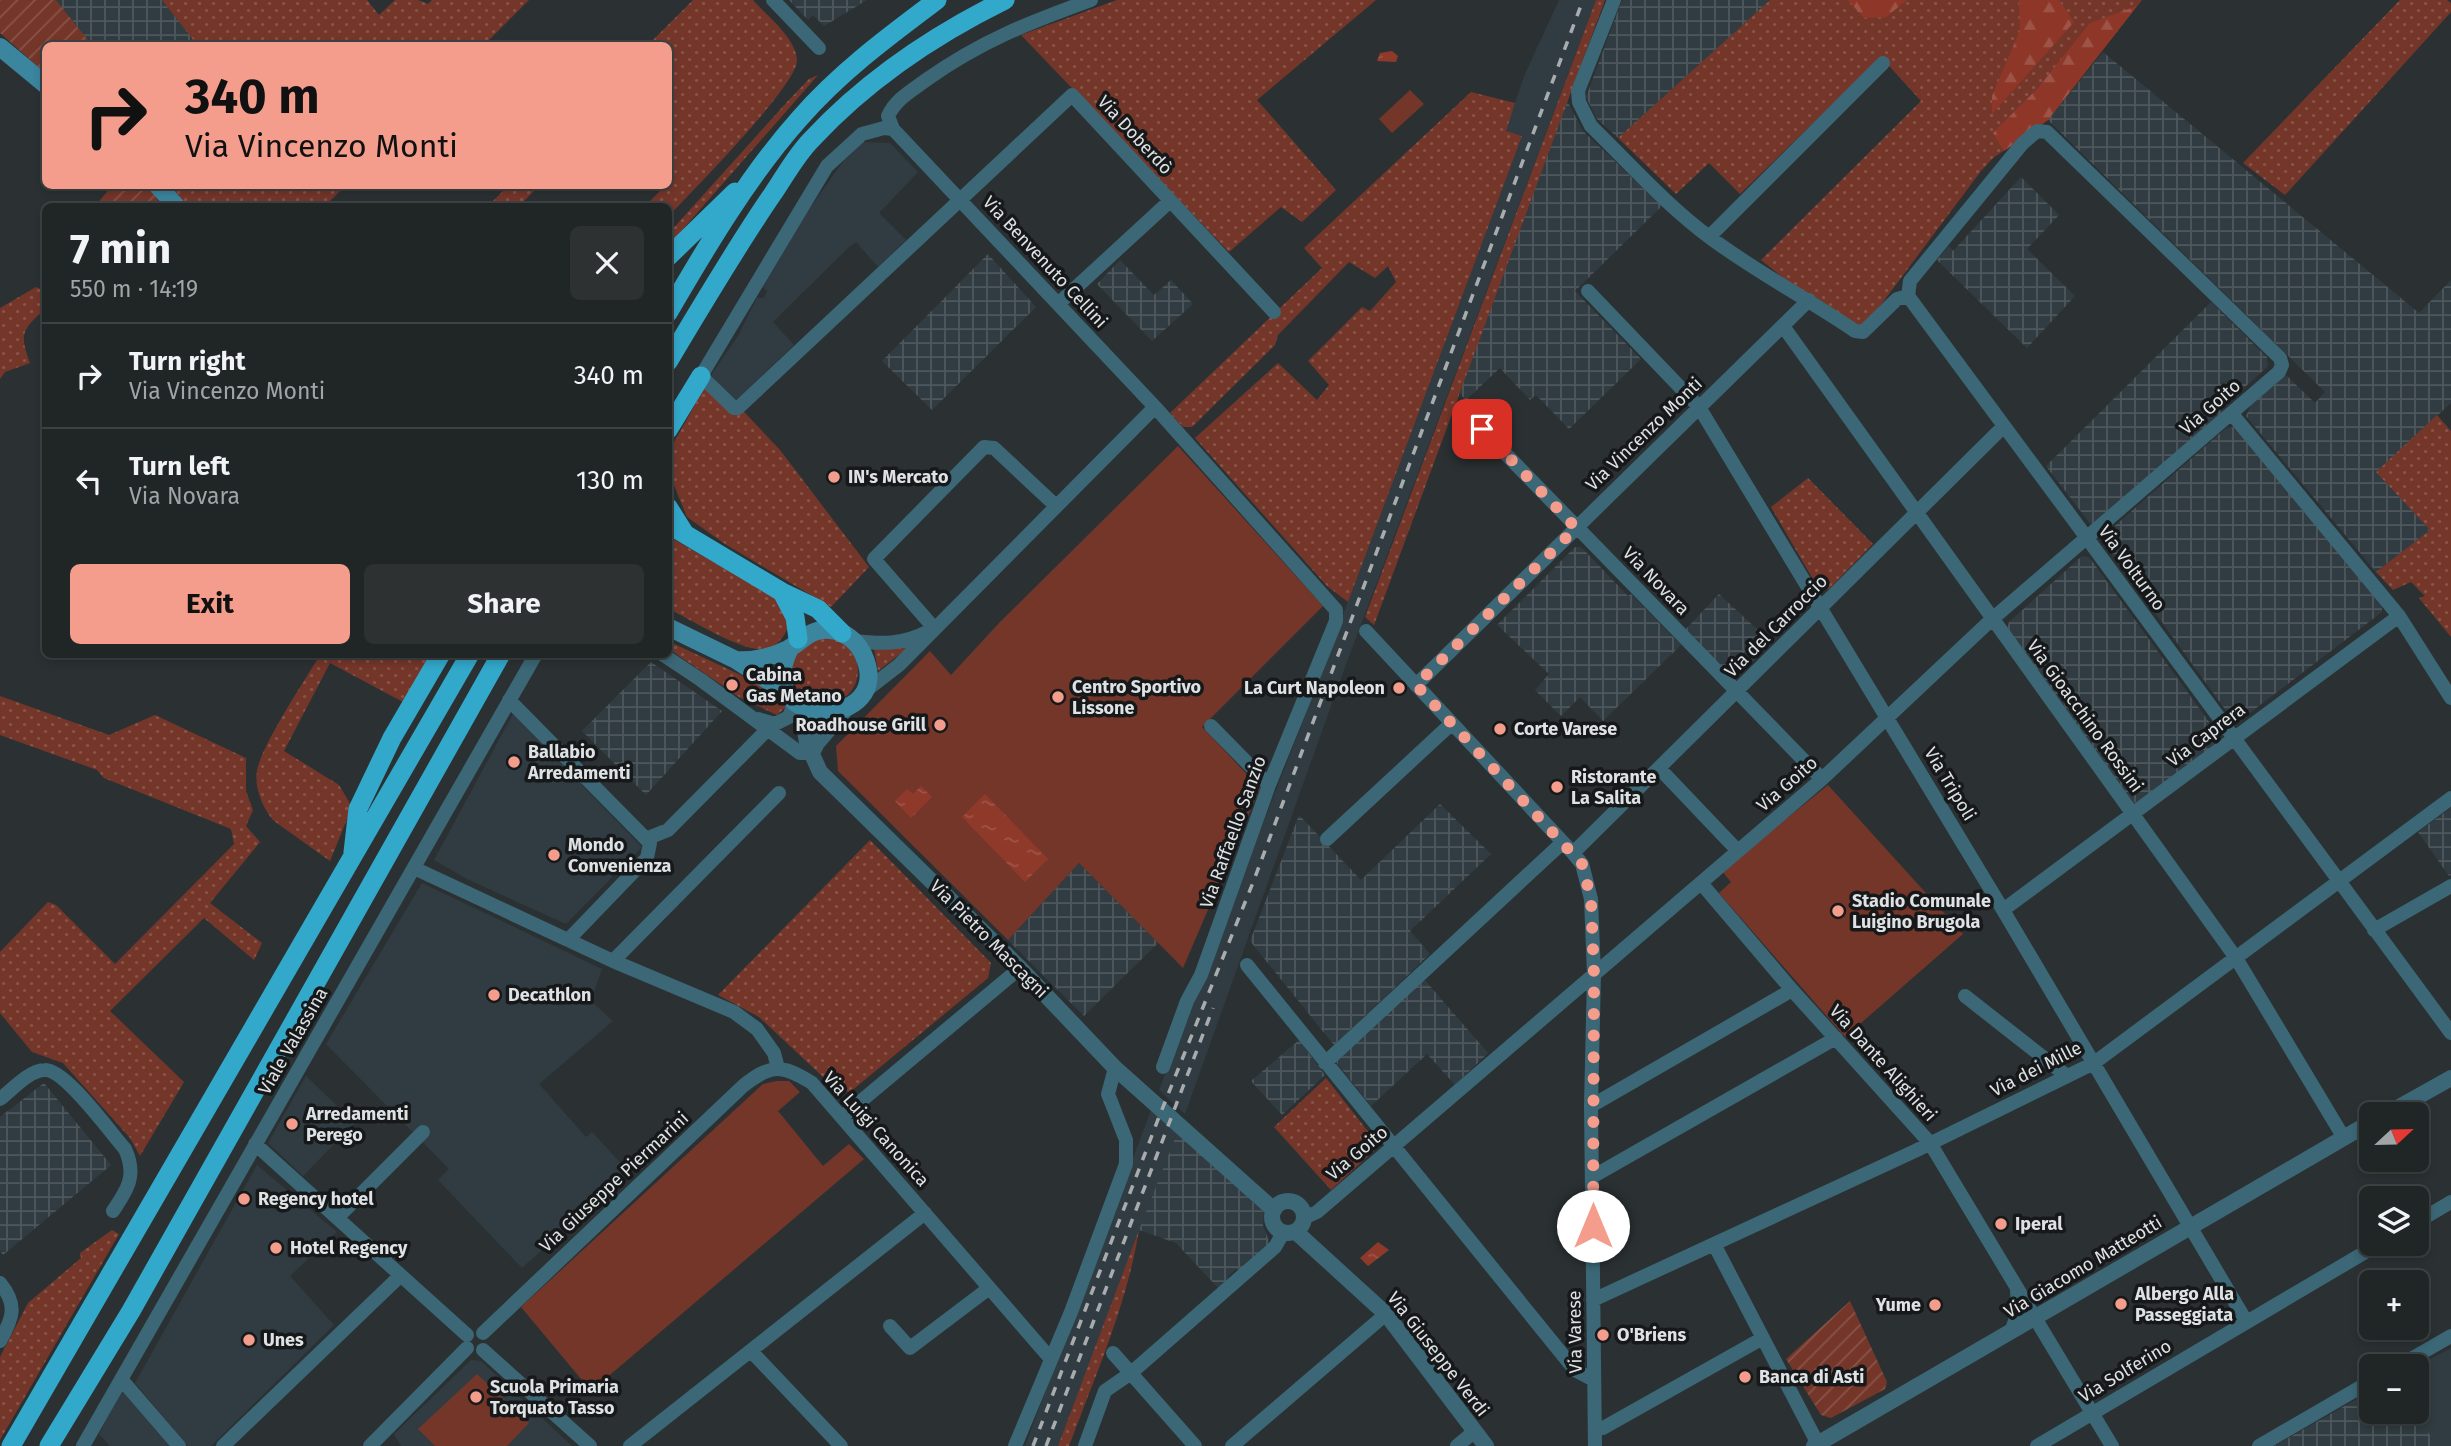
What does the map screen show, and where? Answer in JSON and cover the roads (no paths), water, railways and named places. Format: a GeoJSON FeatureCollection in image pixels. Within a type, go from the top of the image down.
{"type":"FeatureCollection","features":[{"type":"Feature","properties":{"kind":"highway"},"geometry":{"type":"LineString","coordinates":[[672,307],[763,164],[801,116],[882,40],[937,0]]}},
{"type":"Feature","properties":{"kind":"highway"},"geometry":{"type":"LineString","coordinates":[[672,355],[733,252],[810,140],[864,90],[895,66],[937,38],[1005,0]]}},
{"type":"Feature","properties":{"kind":"highway"},"geometry":{"type":"LineString","coordinates":[[672,253],[763,164]]}},
{"type":"Feature","properties":{"kind":"highway"},"geometry":{"type":"LineString","coordinates":[[672,262],[687,240]]}},
{"type":"Feature","properties":{"kind":"highway"},"geometry":{"type":"LineString","coordinates":[[672,367],[698,311]]}},
{"type":"Feature","properties":{"kind":"highway"},"geometry":{"type":"LineString","coordinates":[[672,423],[701,376]]}},
{"type":"Feature","properties":{"kind":"highway"},"geometry":{"type":"LineString","coordinates":[[677,530],[782,592],[818,609],[848,637]]}},
{"type":"Feature","properties":{"kind":"highway"},"geometry":{"type":"LineString","coordinates":[[782,592],[795,617],[794,644]]}},
{"type":"Feature","properties":{"kind":"highway"},"geometry":{"type":"LineString","coordinates":[[352,861],[358,809],[392,738],[440,658]]}},
{"type":"Feature","properties":{"kind":"highway"},"geometry":{"type":"LineString","coordinates":[[11,1446],[468,658]]}},
{"type":"Feature","properties":{"kind":"highway"},"geometry":{"type":"LineString","coordinates":[[50,1446],[131,1311],[499,658]]}},
{"type":"Feature","properties":{"kind":"highway"},"geometry":{"type":"LineString","coordinates":[[406,821],[472,732],[514,658]]}},
{"type":"Feature","properties":{"kind":"main road"},"geometry":{"type":"LineString","coordinates":[[0,47],[42,82]]}},
{"type":"Feature","properties":{"kind":"main road"},"geometry":{"type":"LineString","coordinates":[[161,189],[173,203]]}},
{"type":"Feature","properties":{"kind":"main road"},"geometry":{"type":"LineString","coordinates":[[672,628],[736,660],[795,701],[823,714],[846,709],[863,692],[867,665],[848,637],[819,630],[794,644],[750,660],[736,660]]}},
{"type":"Feature","properties":{"kind":"main road","name":"Via Pietro Mascagni"},"geometry":{"type":"LineString","coordinates":[[794,644],[783,672],[795,701]]}},
{"type":"Feature","properties":{"kind":"street"},"geometry":{"type":"LineString","coordinates":[[773,0],[819,48]]}},
{"type":"Feature","properties":{"kind":"street"},"geometry":{"type":"LineString","coordinates":[[960,200],[738,408],[734,408],[701,376],[827,166],[862,134],[884,128],[893,129],[888,116],[894,104],[955,60],[990,38],[1091,0]]}},
{"type":"Feature","properties":{"kind":"street"},"geometry":{"type":"LineString","coordinates":[[1614,0],[1578,91],[1579,102],[1591,126],[1709,237],[1785,290],[1809,300],[1855,331],[1863,332],[1897,299],[1908,296]]}},
{"type":"Feature","properties":{"kind":"street"},"geometry":{"type":"LineString","coordinates":[[1709,237],[1883,63]]}},
{"type":"Feature","properties":{"kind":"street","name":"Via Doberdò"},"geometry":{"type":"LineString","coordinates":[[960,200],[1072,96],[1274,312]]}},
{"type":"Feature","properties":{"kind":"street","name":"Via Benvenuto Cellini"},"geometry":{"type":"LineString","coordinates":[[893,129],[1155,407],[1336,610]]}},
{"type":"Feature","properties":{"kind":"street","name":"Via Goito"},"geometry":{"type":"LineString","coordinates":[[1085,1446],[1105,1391],[1131,1373],[1295,1227],[1317,1212],[1395,1146],[1822,779],[1991,620],[2232,414],[2279,372],[2283,365],[2280,358],[2047,132],[2037,131],[2022,144],[1910,281],[1908,296]]}},
{"type":"Feature","properties":{"kind":"street"},"geometry":{"type":"LineString","coordinates":[[1058,304],[1170,201]]}},
{"type":"Feature","properties":{"kind":"street","name":"Via Tripoli"},"geometry":{"type":"LineString","coordinates":[[1588,291],[1699,407],[1888,717],[2246,1321]]}},
{"type":"Feature","properties":{"kind":"street","name":"Via Volturno"},"geometry":{"type":"LineString","coordinates":[[1908,296],[2451,1033]]}},
{"type":"Feature","properties":{"kind":"street","name":"Via Vincenzo Monti"},"geometry":{"type":"LineString","coordinates":[[1416,685],[1809,300]]}},
{"type":"Feature","properties":{"kind":"street","name":"Via Gioacchino Rossini"},"geometry":{"type":"LineString","coordinates":[[1783,326],[2235,958],[2344,1138]]}},
{"type":"Feature","properties":{"kind":"street"},"geometry":{"type":"LineString","coordinates":[[863,692],[899,665],[1155,407]]}},
{"type":"Feature","properties":{"kind":"street","name":"Via Novara"},"geometry":{"type":"LineString","coordinates":[[1463,410],[1822,779]]}},
{"type":"Feature","properties":{"kind":"street"},"geometry":{"type":"LineString","coordinates":[[2232,414],[2399,616],[2451,698]]}},
{"type":"Feature","properties":{"kind":"street","name":"Via del Carroccio"},"geometry":{"type":"LineString","coordinates":[[1325,1063],[1659,768],[2004,426]]}},
{"type":"Feature","properties":{"kind":"street"},"geometry":{"type":"LineString","coordinates":[[934,628],[874,559],[948,482],[985,447],[994,448],[1055,505]]}},
{"type":"Feature","properties":{"kind":"street","name":"Via Raffaello Sanzio"},"geometry":{"type":"LineString","coordinates":[[1163,1067],[1187,1001],[1201,975],[1269,785],[1336,621],[1336,610]]}},
{"type":"Feature","properties":{"kind":"street","name":"Via Caprera"},"geometry":{"type":"LineString","coordinates":[[2003,910],[2399,616]]}},
{"type":"Feature","properties":{"kind":"street"},"geometry":{"type":"LineString","coordinates":[[848,637],[885,645],[914,639],[934,628]]}},
{"type":"Feature","properties":{"kind":"street","name":"Via Varese"},"geometry":{"type":"LineString","coordinates":[[1366,631],[1582,864],[1591,899],[1594,974],[1591,1106],[1595,1446]]}},
{"type":"Feature","properties":{"kind":"street","name":"Viale Valassina"},"geometry":{"type":"LineString","coordinates":[[86,1440],[534,658]]}},
{"type":"Feature","properties":{"kind":"street"},"geometry":{"type":"LineString","coordinates":[[668,658],[800,753],[812,753],[817,743],[846,709]]}},
{"type":"Feature","properties":{"kind":"street"},"geometry":{"type":"LineString","coordinates":[[509,701],[648,838],[647,858],[568,940]]}},
{"type":"Feature","properties":{"kind":"street"},"geometry":{"type":"LineString","coordinates":[[753,718],[775,724],[789,717],[795,701]]}},
{"type":"Feature","properties":{"kind":"street","name":"Via Pietro Mascagni"},"geometry":{"type":"LineString","coordinates":[[795,701],[820,772],[1020,968],[1115,1068]]}},
{"type":"Feature","properties":{"kind":"street"},"geometry":{"type":"LineString","coordinates":[[1327,839],[1451,724]]}},
{"type":"Feature","properties":{"kind":"street"},"geometry":{"type":"LineString","coordinates":[[1211,726],[1269,785]]}},
{"type":"Feature","properties":{"kind":"street"},"geometry":{"type":"LineString","coordinates":[[648,838],[668,830],[767,730]]}},
{"type":"Feature","properties":{"kind":"street"},"geometry":{"type":"LineString","coordinates":[[1659,768],[1738,851]]}},
{"type":"Feature","properties":{"kind":"street"},"geometry":{"type":"LineString","coordinates":[[613,961],[779,793]]}},
{"type":"Feature","properties":{"kind":"street","name":"Via dei Mille"},"geometry":{"type":"LineString","coordinates":[[1593,1300],[1930,1143],[2094,1063],[2451,798]]}},
{"type":"Feature","properties":{"kind":"street"},"geometry":{"type":"LineString","coordinates":[[414,868],[613,961],[734,1012],[757,1030],[774,1053],[778,1068]]}},
{"type":"Feature","properties":{"kind":"street","name":"Via Dante Alighieri"},"geometry":{"type":"LineString","coordinates":[[1701,883],[1792,990],[1930,1143],[2037,1317],[2112,1446]]}},
{"type":"Feature","properties":{"kind":"street"},"geometry":{"type":"LineString","coordinates":[[2374,930],[2451,886]]}},
{"type":"Feature","properties":{"kind":"street"},"geometry":{"type":"LineString","coordinates":[[1247,965],[1575,1370],[1594,1380]]}},
{"type":"Feature","properties":{"kind":"street"},"geometry":{"type":"LineString","coordinates":[[842,1117],[1020,968]]}},
{"type":"Feature","properties":{"kind":"street"},"geometry":{"type":"LineString","coordinates":[[1591,1106],[1792,990]]}},
{"type":"Feature","properties":{"kind":"street"},"geometry":{"type":"LineString","coordinates":[[1965,996],[2067,1076]]}},
{"type":"Feature","properties":{"kind":"street"},"geometry":{"type":"LineString","coordinates":[[1592,1177],[1836,1038]]}},
{"type":"Feature","properties":{"kind":"street","name":"Via Luigi Canonica"},"geometry":{"type":"LineString","coordinates":[[778,1068],[792,1071],[812,1083],[988,1289],[1051,1357]]}},
{"type":"Feature","properties":{"kind":"street","name":"Via Giuseppe Piermarini"},"geometry":{"type":"LineString","coordinates":[[483,1333],[743,1086],[762,1072],[778,1068]]}},
{"type":"Feature","properties":{"kind":"street"},"geometry":{"type":"LineString","coordinates":[[1015,1446],[1126,1164],[1126,1140],[1108,1094],[1115,1068]]}},
{"type":"Feature","properties":{"kind":"street","name":"Via Giuseppe Verdi"},"geometry":{"type":"LineString","coordinates":[[1115,1068],[1274,1210]]}},
{"type":"Feature","properties":{"kind":"street"},"geometry":{"type":"LineString","coordinates":[[0,1099],[32,1074],[43,1069],[62,1076],[125,1149],[130,1160],[133,1175],[129,1188],[113,1211]]}},
{"type":"Feature","properties":{"kind":"street"},"geometry":{"type":"LineString","coordinates":[[2408,1102],[2451,1078]]}},
{"type":"Feature","properties":{"kind":"street","name":"Via Giacomo Matteotti"},"geometry":{"type":"LineString","coordinates":[[1817,1445],[2359,1129]]}},
{"type":"Feature","properties":{"kind":"street"},"geometry":{"type":"LineString","coordinates":[[337,1217],[423,1132]]}},
{"type":"Feature","properties":{"kind":"street"},"geometry":{"type":"LineString","coordinates":[[255,1144],[400,1276],[467,1342],[475,1353],[483,1350],[486,1343],[483,1333],[475,1331],[467,1342],[370,1446]]}},
{"type":"Feature","properties":{"kind":"street","name":"Via Giuseppe Verdi"},"geometry":{"type":"LineString","coordinates":[[1295,1227],[1302,1208],[1290,1201],[1280,1203],[1274,1210],[1273,1224],[1295,1227],[1386,1314],[1486,1446]]}},
{"type":"Feature","properties":{"kind":"street"},"geometry":{"type":"LineString","coordinates":[[2429,1215],[2451,1202]]}},
{"type":"Feature","properties":{"kind":"street"},"geometry":{"type":"LineString","coordinates":[[630,1446],[925,1213]]}},
{"type":"Feature","properties":{"kind":"street"},"geometry":{"type":"LineString","coordinates":[[1714,1244],[1817,1445]]}},
{"type":"Feature","properties":{"kind":"street","name":"Via Solferino"},"geometry":{"type":"LineString","coordinates":[[2037,1446],[2359,1256]]}},
{"type":"Feature","properties":{"kind":"street"},"geometry":{"type":"LineString","coordinates":[[223,1446],[400,1276]]}},
{"type":"Feature","properties":{"kind":"street"},"geometry":{"type":"LineString","coordinates":[[0,1283],[13,1307],[12,1319],[0,1340]]}},
{"type":"Feature","properties":{"kind":"street"},"geometry":{"type":"LineString","coordinates":[[2011,1332],[2018,1313],[2016,1284]]}},
{"type":"Feature","properties":{"kind":"street"},"geometry":{"type":"LineString","coordinates":[[890,1326],[910,1348],[988,1289]]}},
{"type":"Feature","properties":{"kind":"street"},"geometry":{"type":"LineString","coordinates":[[1232,1446],[1386,1314]]}},
{"type":"Feature","properties":{"kind":"street"},"geometry":{"type":"LineString","coordinates":[[2420,1354],[2451,1336]]}},
{"type":"Feature","properties":{"kind":"street"},"geometry":{"type":"LineString","coordinates":[[1596,1427],[1603,1427],[1763,1338]]}},
{"type":"Feature","properties":{"kind":"street"},"geometry":{"type":"LineString","coordinates":[[483,1350],[590,1446]]}},
{"type":"Feature","properties":{"kind":"street"},"geometry":{"type":"LineString","coordinates":[[751,1351],[841,1446]]}},
{"type":"Feature","properties":{"kind":"street"},"geometry":{"type":"LineString","coordinates":[[1113,1353],[1195,1446]]}},
{"type":"Feature","properties":{"kind":"street"},"geometry":{"type":"LineString","coordinates":[[121,1379],[179,1446]]}},
{"type":"Feature","properties":{"kind":"street"},"geometry":{"type":"LineString","coordinates":[[2259,1446],[2359,1388]]}},
{"type":"Feature","properties":{"kind":"street"},"geometry":{"type":"LineString","coordinates":[[1457,1446],[1475,1431]]}},
{"type":"Feature","properties":{"kind":"street"},"geometry":{"type":"LineString","coordinates":[[86,1440],[99,1446]]}},
{"type":"Feature","properties":{"kind":"water"},"geometry":{"type":"Polygon","coordinates":[[[1392,51],[1398,56],[1396,62],[1377,61],[1380,53],[1392,51]]]}},
{"type":"Feature","properties":{"kind":"water"},"geometry":{"type":"Polygon","coordinates":[[[921,786],[932,797],[911,818],[895,801],[907,789],[913,794],[921,786]]]}},
{"type":"Feature","properties":{"kind":"water"},"geometry":{"type":"Polygon","coordinates":[[[985,794],[1048,859],[1025,882],[962,817],[985,794]]]}},
{"type":"Feature","properties":{"kind":"water"},"geometry":{"type":"Polygon","coordinates":[[[1378,1242],[1389,1250],[1368,1266],[1360,1258],[1378,1242]]]}},
{"type":"Feature","properties":{"kind":"railway"},"geometry":{"type":"LineString","coordinates":[[1033,1446],[1159,1117],[1254,880],[1583,0]]}},
{"type":"Feature","properties":{"kind":"railway"},"geometry":{"type":"LineString","coordinates":[[1046,1446],[1213,1008]]}},
{"type":"Feature","properties":{"kind":"place","name":"IN's Mercato"},"geometry":{"type":"Point","coordinates":[834,477]}},
{"type":"Feature","properties":{"kind":"place","name":"Cabina Gas Metano"},"geometry":{"type":"Point","coordinates":[732,685]}},
{"type":"Feature","properties":{"kind":"place","name":"La Curt Napoleon"},"geometry":{"type":"Point","coordinates":[1399,688]}},
{"type":"Feature","properties":{"kind":"place","name":"Centro Sportivo Lissone"},"geometry":{"type":"Point","coordinates":[1058,697]}},
{"type":"Feature","properties":{"kind":"place","name":"Roadhouse Grill"},"geometry":{"type":"Point","coordinates":[940,725]}},
{"type":"Feature","properties":{"kind":"place","name":"Corte Varese"},"geometry":{"type":"Point","coordinates":[1500,729]}},
{"type":"Feature","properties":{"kind":"place","name":"Ballabio Arredamenti"},"geometry":{"type":"Point","coordinates":[514,762]}},
{"type":"Feature","properties":{"kind":"place","name":"Ristorante La Salita"},"geometry":{"type":"Point","coordinates":[1557,787]}},
{"type":"Feature","properties":{"kind":"place","name":"Mondo Convenienza"},"geometry":{"type":"Point","coordinates":[554,855]}},
{"type":"Feature","properties":{"kind":"place","name":"Stadio Comunale Luigino Brugola"},"geometry":{"type":"Point","coordinates":[1838,911]}},
{"type":"Feature","properties":{"kind":"place","name":"Decathlon"},"geometry":{"type":"Point","coordinates":[494,995]}},
{"type":"Feature","properties":{"kind":"place","name":"Arredamenti Perego"},"geometry":{"type":"Point","coordinates":[292,1124]}},
{"type":"Feature","properties":{"kind":"place","name":"Regency hotel"},"geometry":{"type":"Point","coordinates":[244,1199]}},
{"type":"Feature","properties":{"kind":"place","name":"Iperal"},"geometry":{"type":"Point","coordinates":[2001,1224]}},
{"type":"Feature","properties":{"kind":"place","name":"Hotel Regency"},"geometry":{"type":"Point","coordinates":[276,1248]}},
{"type":"Feature","properties":{"kind":"place","name":"Albergo Alla Passeggiata"},"geometry":{"type":"Point","coordinates":[2121,1304]}},
{"type":"Feature","properties":{"kind":"place","name":"Yume"},"geometry":{"type":"Point","coordinates":[1935,1305]}},
{"type":"Feature","properties":{"kind":"place","name":"O'Briens"},"geometry":{"type":"Point","coordinates":[1603,1335]}},
{"type":"Feature","properties":{"kind":"place","name":"Unes"},"geometry":{"type":"Point","coordinates":[249,1340]}},
{"type":"Feature","properties":{"kind":"place","name":"Banca di Asti"},"geometry":{"type":"Point","coordinates":[1745,1377]}},
{"type":"Feature","properties":{"kind":"place","name":"Scuola Primaria Torquato Tasso"},"geometry":{"type":"Point","coordinates":[476,1397]}}]}
